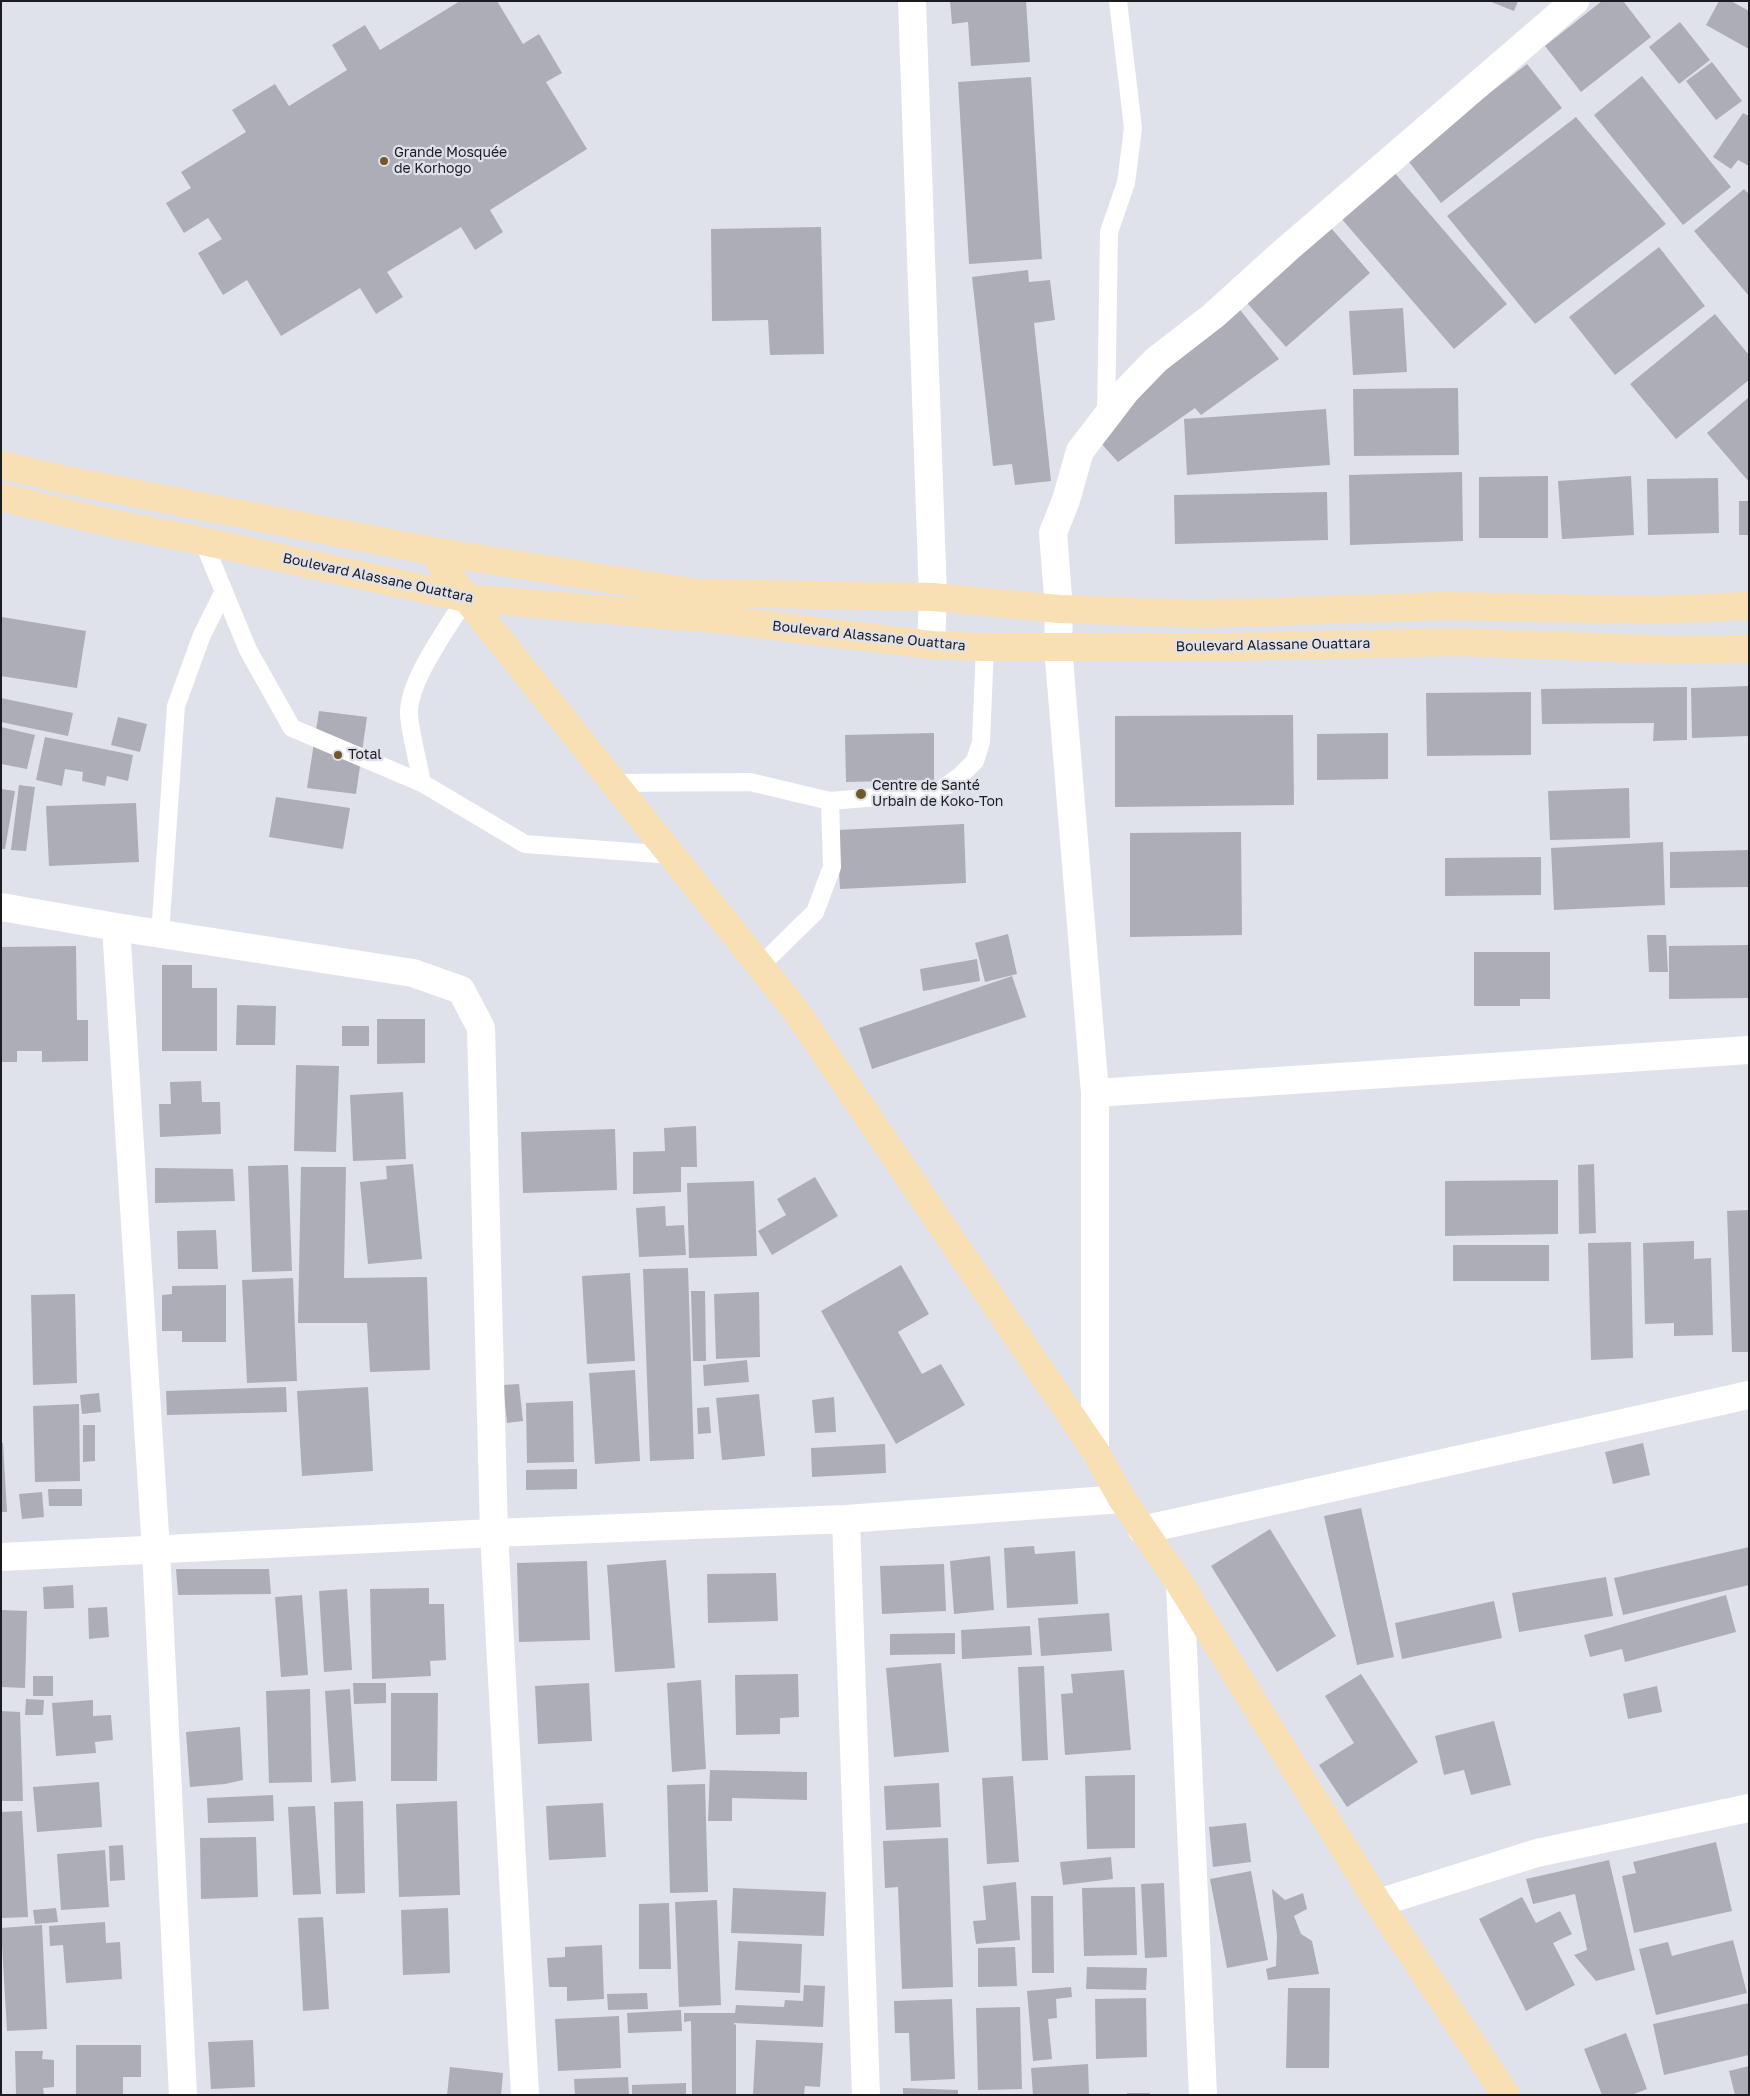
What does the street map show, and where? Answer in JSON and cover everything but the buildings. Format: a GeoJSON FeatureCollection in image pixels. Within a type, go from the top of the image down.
{"type":"FeatureCollection","features":[{"type":"Feature","properties":{"kind":"main road"},"geometry":{"type":"LineString","coordinates":[[1,465],[66,480],[432,551],[697,593],[934,597],[1059,608],[1204,614],[1446,606],[1653,610],[1749,606]]}},
{"type":"Feature","properties":{"kind":"main road","name":"Boulevard Alassane Ouattara"},"geometry":{"type":"LineString","coordinates":[[1,497],[101,521],[466,598],[725,620],[932,645],[985,647],[1231,647],[1458,642],[1678,650],[1749,649]]}},
{"type":"Feature","properties":{"kind":"main road"},"geometry":{"type":"LineString","coordinates":[[432,551],[466,598],[796,1011],[1095,1451],[1122,1500],[1180,1584],[1378,1903],[1506,2095]]}},
{"type":"Feature","properties":{"kind":"street"},"geometry":{"type":"LineString","coordinates":[[912,1],[934,597],[932,645]]}},
{"type":"Feature","properties":{"kind":"street"},"geometry":{"type":"LineString","coordinates":[[1095,1451],[1095,1093],[1058,647],[1059,608],[1053,533],[1066,500],[1080,451],[1126,391],[1156,360],[1213,316],[1316,224],[1575,1]]}},
{"type":"Feature","properties":{"kind":"street"},"geometry":{"type":"LineString","coordinates":[[1,907],[116,927],[412,973],[461,990],[481,1028],[494,1533],[525,2095]]}},
{"type":"Feature","properties":{"kind":"street"},"geometry":{"type":"LineString","coordinates":[[116,927],[156,1550],[184,2095]]}},
{"type":"Feature","properties":{"kind":"street"},"geometry":{"type":"LineString","coordinates":[[1095,1093],[1749,1050]]}},
{"type":"Feature","properties":{"kind":"street"},"geometry":{"type":"LineString","coordinates":[[1142,1530],[1749,1395]]}},
{"type":"Feature","properties":{"kind":"street"},"geometry":{"type":"LineString","coordinates":[[1,1557],[494,1533],[846,1519],[1122,1500]]}},
{"type":"Feature","properties":{"kind":"street"},"geometry":{"type":"LineString","coordinates":[[846,1519],[866,2095]]}},
{"type":"Feature","properties":{"kind":"street"},"geometry":{"type":"LineString","coordinates":[[1180,1584],[1203,2095]]}},
{"type":"Feature","properties":{"kind":"street"},"geometry":{"type":"LineString","coordinates":[[1378,1903],[1537,1853],[1749,1808]]}},
{"type":"Feature","properties":{"kind":"lane"},"geometry":{"type":"LineString","coordinates":[[1106,419],[1109,232],[1126,183],[1133,128],[1118,1]]}},
{"type":"Feature","properties":{"kind":"lane"},"geometry":{"type":"LineString","coordinates":[[203,541],[248,650],[292,728],[422,783],[525,844],[672,855]]}},
{"type":"Feature","properties":{"kind":"lane"},"geometry":{"type":"LineString","coordinates":[[160,934],[176,706],[202,635],[224,591]]}},
{"type":"Feature","properties":{"kind":"lane"},"geometry":{"type":"LineString","coordinates":[[422,783],[409,714],[414,691],[427,661],[466,598]]}},
{"type":"Feature","properties":{"kind":"lane"},"geometry":{"type":"LineString","coordinates":[[613,783],[750,782],[830,801],[938,792],[975,762],[981,742],[985,647]]}},
{"type":"Feature","properties":{"kind":"lane"},"geometry":{"type":"LineString","coordinates":[[760,966],[815,912],[832,867],[830,801]]}},
{"type":"Feature","properties":{"kind":"place","name":"Grande Mosquée de Korhogo"},"geometry":{"type":"Point","coordinates":[384,161]}},
{"type":"Feature","properties":{"kind":"place","name":"Total"},"geometry":{"type":"Point","coordinates":[338,755]}},
{"type":"Feature","properties":{"kind":"place","name":"Centre de Santé Urbain de Koko-Ton"},"geometry":{"type":"Point","coordinates":[861,794]}}]}
